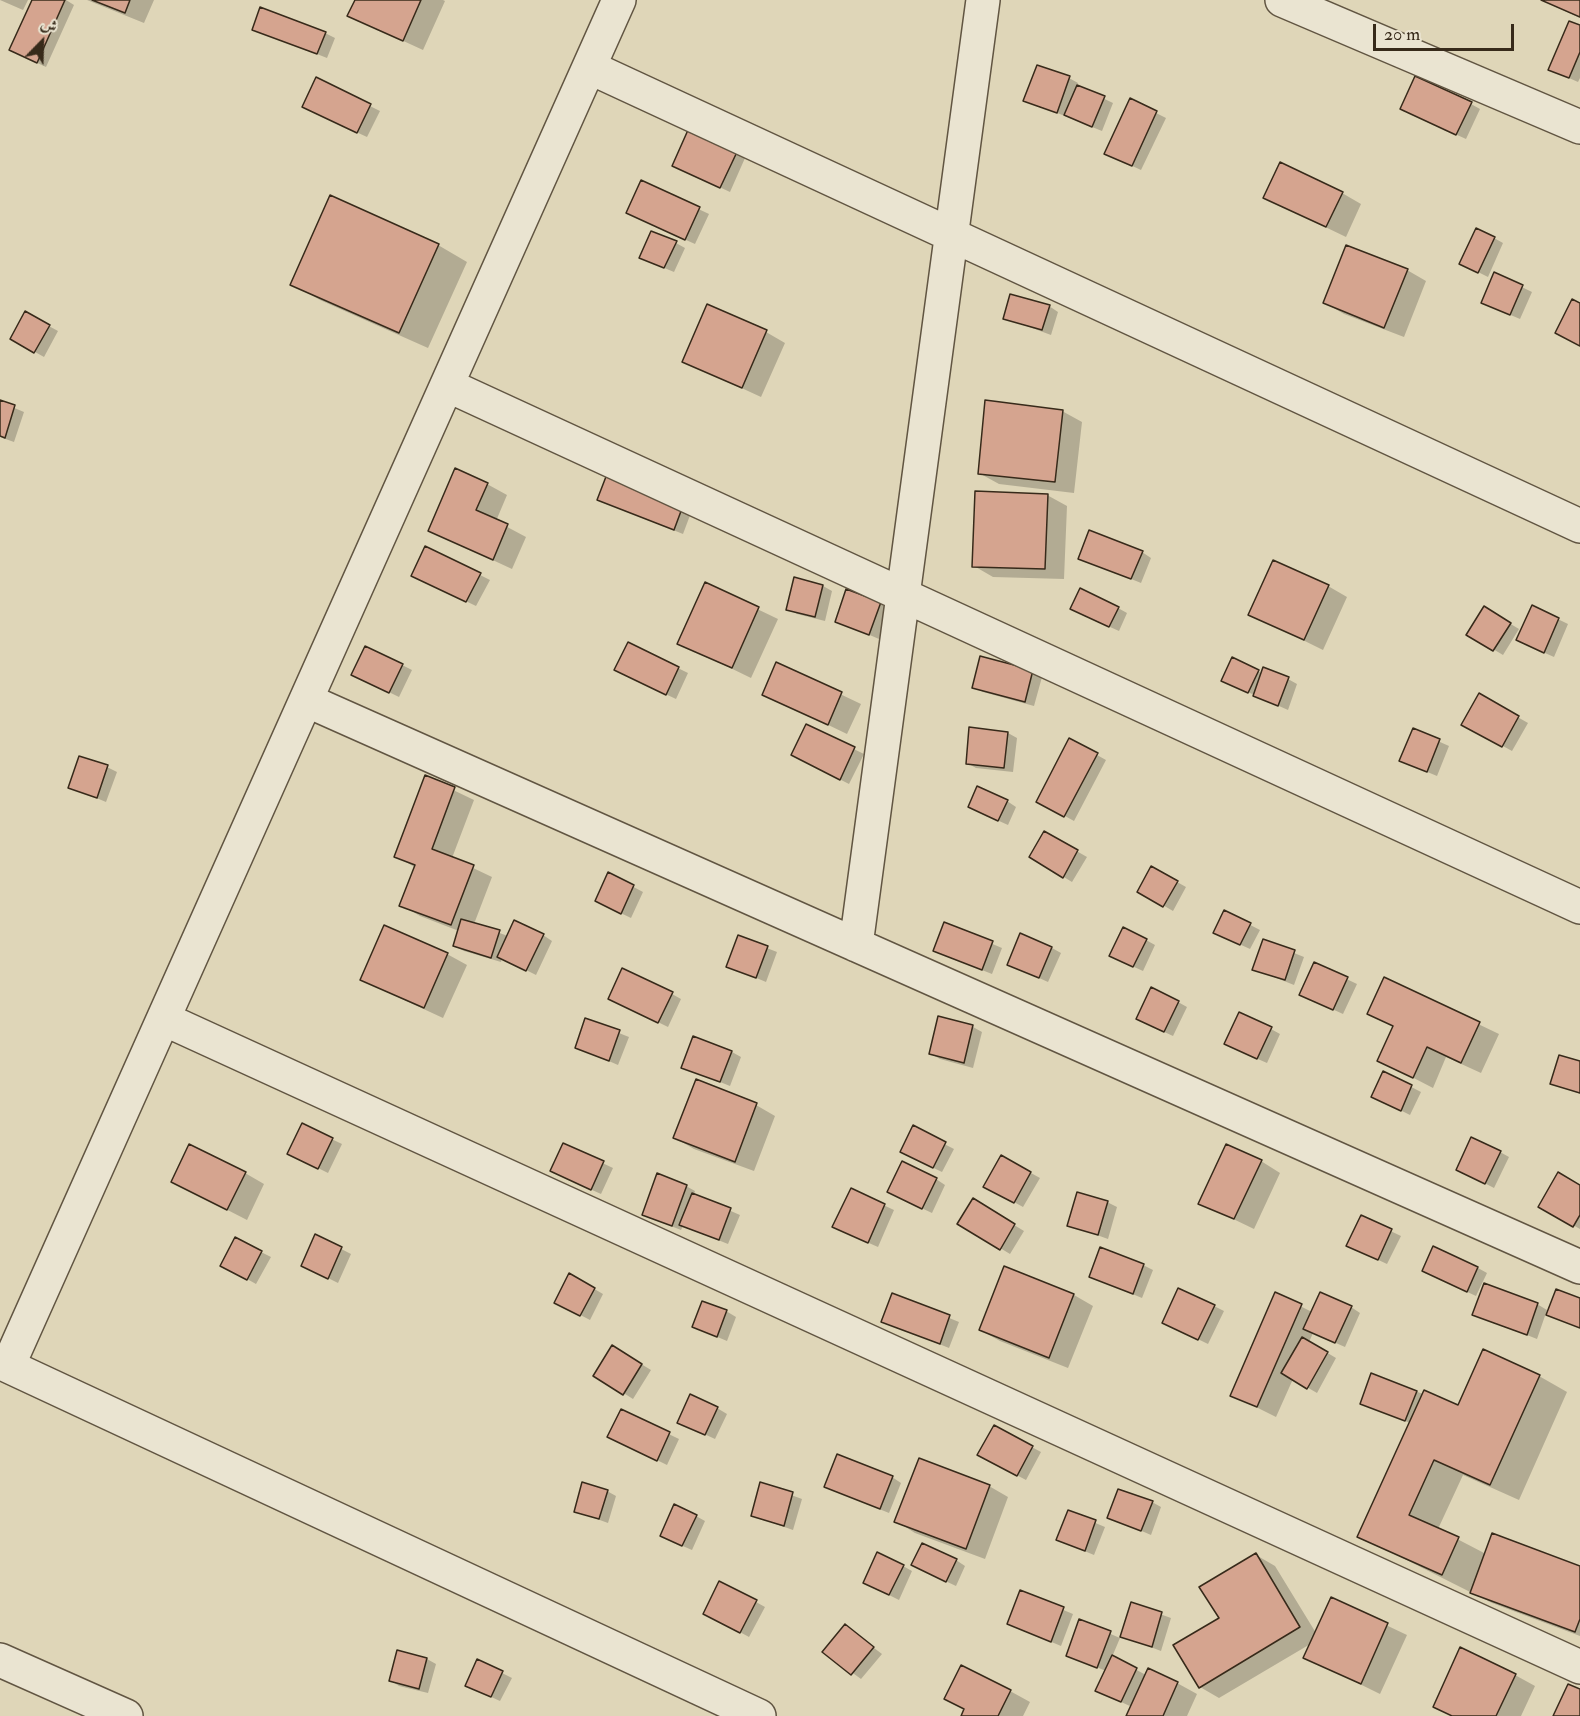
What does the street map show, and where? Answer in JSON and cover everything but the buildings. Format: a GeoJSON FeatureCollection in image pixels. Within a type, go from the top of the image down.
{"type":"FeatureCollection","features":[{"type":"Feature","properties":{"kind":"street"},"geometry":{"type":"LineString","coordinates":[[619,0],[4,1372],[759,1716]]}},
{"type":"Feature","properties":{"kind":"street"},"geometry":{"type":"LineString","coordinates":[[856,945],[983,0]]}},
{"type":"Feature","properties":{"kind":"street"},"geometry":{"type":"LineString","coordinates":[[1282,0],[1580,127]]}},
{"type":"Feature","properties":{"kind":"street"},"geometry":{"type":"LineString","coordinates":[[589,67],[1580,526]]}},
{"type":"Feature","properties":{"kind":"street"},"geometry":{"type":"LineString","coordinates":[[447,385],[1580,907]]}},
{"type":"Feature","properties":{"kind":"street"},"geometry":{"type":"LineString","coordinates":[[306,700],[1580,1267]]}},
{"type":"Feature","properties":{"kind":"street"},"geometry":{"type":"LineString","coordinates":[[164,1018],[1580,1667]]}},
{"type":"Feature","properties":{"kind":"street"},"geometry":{"type":"LineString","coordinates":[[0,1660],[126,1716]]}}]}
